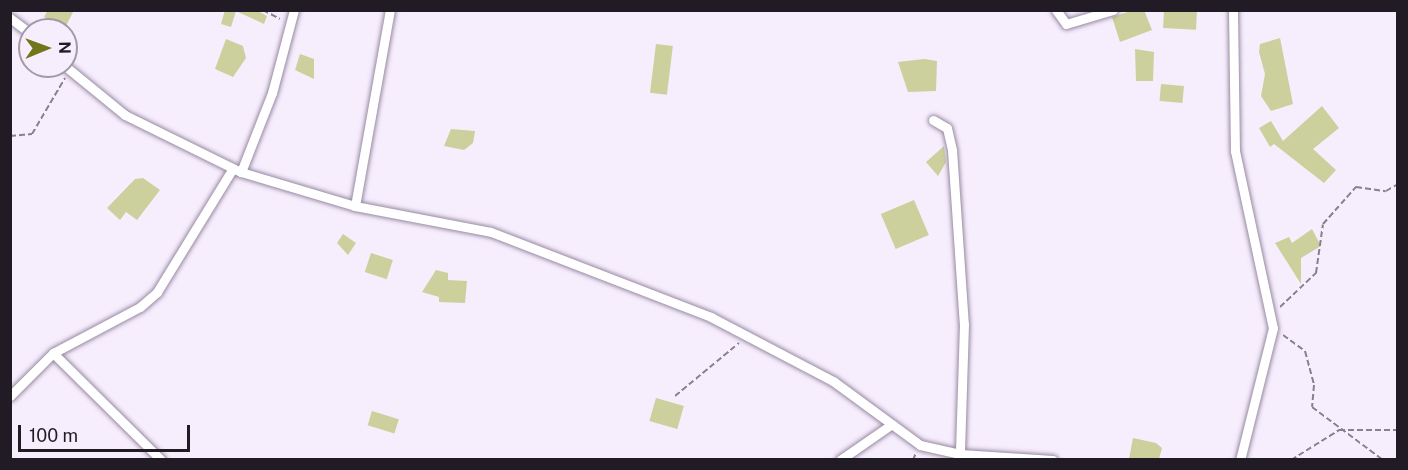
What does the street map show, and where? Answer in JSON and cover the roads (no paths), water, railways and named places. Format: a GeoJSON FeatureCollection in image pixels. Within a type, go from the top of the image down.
{"type":"FeatureCollection","features":[{"type":"Feature","properties":{"kind":"street"},"geometry":{"type":"LineString","coordinates":[[10,396],[53,353],[157,292],[237,170],[272,93],[294,10]]}},
{"type":"Feature","properties":{"kind":"street"},"geometry":{"type":"LineString","coordinates":[[355,206],[390,10]]}},
{"type":"Feature","properties":{"kind":"street"},"geometry":{"type":"LineString","coordinates":[[1056,10],[1066,24],[1113,10]]}},
{"type":"Feature","properties":{"kind":"street"},"geometry":{"type":"LineString","coordinates":[[1233,10],[1235,151],[1273,324],[1240,459]]}},
{"type":"Feature","properties":{"kind":"street"},"geometry":{"type":"LineString","coordinates":[[78,77],[125,115],[237,170],[355,206],[491,232],[749,335],[833,381],[921,445],[960,454],[1053,459]]}},
{"type":"Feature","properties":{"kind":"street"},"geometry":{"type":"LineString","coordinates":[[933,120],[947,128],[952,150],[964,324],[960,454]]}},
{"type":"Feature","properties":{"kind":"street"},"geometry":{"type":"LineString","coordinates":[[53,353],[160,459]]}},
{"type":"Feature","properties":{"kind":"street"},"geometry":{"type":"LineString","coordinates":[[840,459],[892,424]]}}]}
